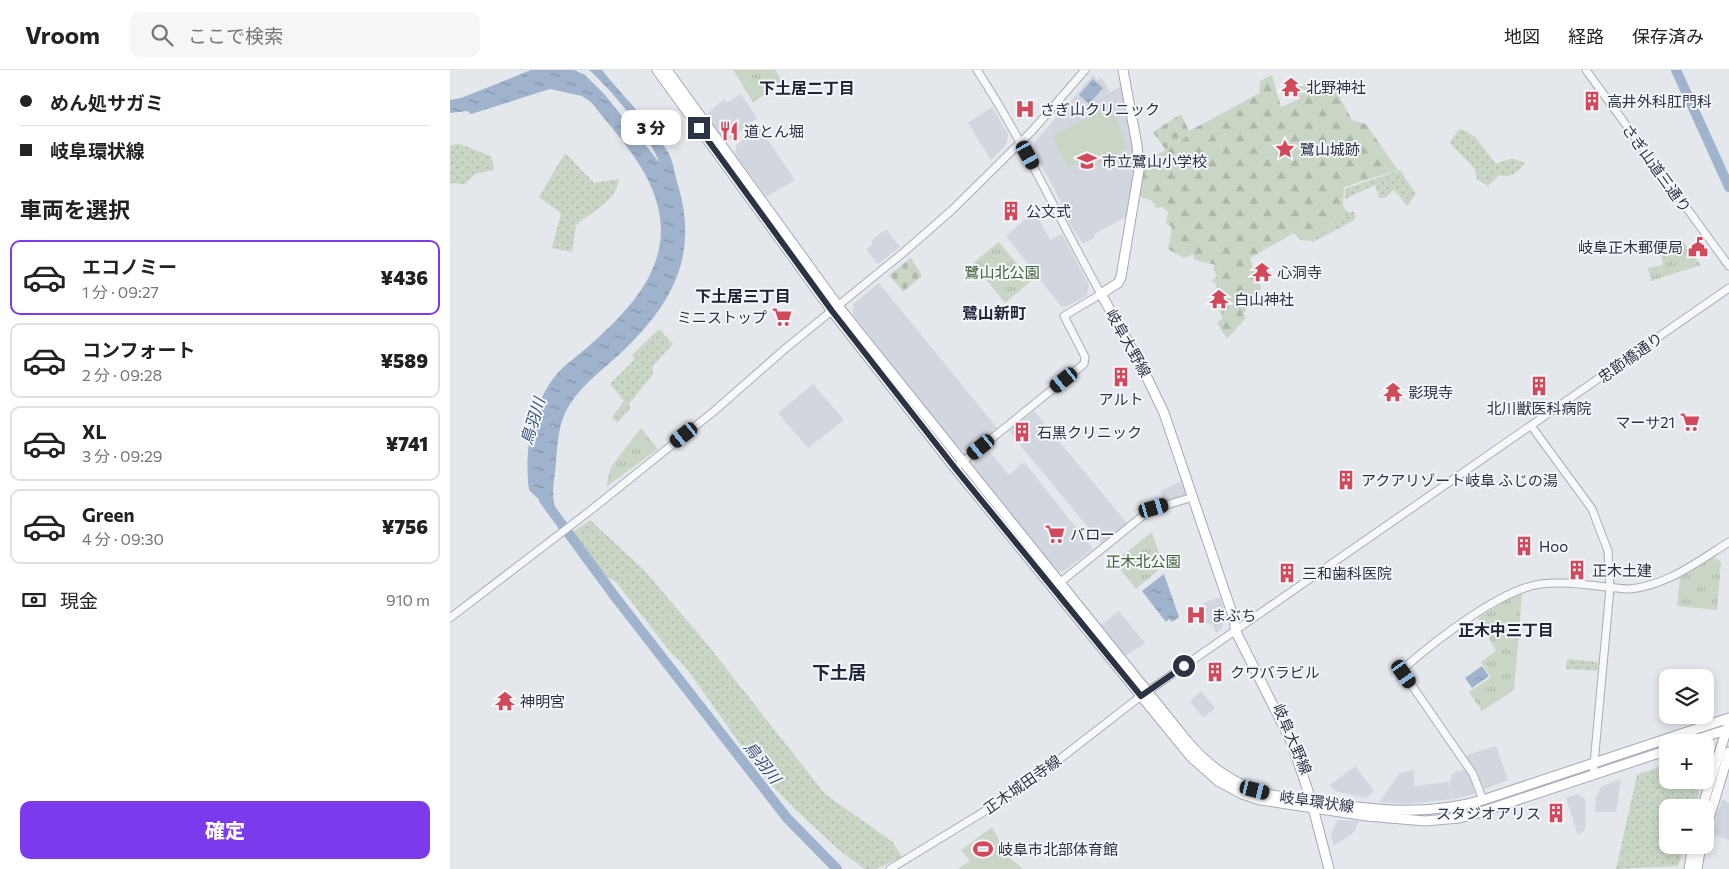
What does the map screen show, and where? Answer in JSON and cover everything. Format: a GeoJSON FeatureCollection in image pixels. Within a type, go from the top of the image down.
{"type":"FeatureCollection","features":[{"type":"Feature","properties":{"kind":"main road","name":"岐阜環状線"},"geometry":{"type":"LineString","coordinates":[[657,70],[835,309],[959,465],[1052,588],[1144,694]]}},
{"type":"Feature","properties":{"kind":"main road","name":"岐阜環状線"},"geometry":{"type":"LineString","coordinates":[[667,70],[835,309]]}},
{"type":"Feature","properties":{"kind":"main road","name":"岐阜大野線"},"geometry":{"type":"LineString","coordinates":[[1122,70],[1137,144],[1139,170],[1121,277],[1118,283],[1101,294],[1150,381],[1164,413],[1238,630],[1292,743],[1315,805],[1334,869]]}},
{"type":"Feature","properties":{"kind":"main road","name":"岐阜環状線"},"geometry":{"type":"LineString","coordinates":[[959,465],[1060,582],[1191,757],[1218,781],[1242,794],[1260,800],[1392,811],[1448,810],[1729,718]]}},
{"type":"Feature","properties":{"kind":"main road"},"geometry":{"type":"LineString","coordinates":[[1709,734],[1728,727]]}},
{"type":"Feature","properties":{"kind":"main road"},"geometry":{"type":"LineString","coordinates":[[1705,799],[1728,727]]}},
{"type":"Feature","properties":{"kind":"main road"},"geometry":{"type":"LineString","coordinates":[[1714,802],[1729,752]]}},
{"type":"Feature","properties":{"kind":"main road","name":"岐阜環状線"},"geometry":{"type":"LineString","coordinates":[[1315,805],[1406,821],[1441,820],[1478,813],[1659,753]]}},
{"type":"Feature","properties":{"kind":"main road","name":"岐阜大野線"},"geometry":{"type":"LineString","coordinates":[[1315,805],[1329,869]]}},
{"type":"Feature","properties":{"kind":"main road"},"geometry":{"type":"LineString","coordinates":[[1689,869],[1692,854]]}},
{"type":"Feature","properties":{"kind":"main road"},"geometry":{"type":"LineString","coordinates":[[1697,869],[1700,854]]}},
{"type":"Feature","properties":{"kind":"street"},"geometry":{"type":"LineString","coordinates":[[959,465],[1084,364],[1085,357],[1064,316],[1101,294],[1020,140],[977,70]]}},
{"type":"Feature","properties":{"kind":"street"},"geometry":{"type":"LineString","coordinates":[[450,618],[541,549],[714,412],[945,216],[1056,105],[1085,70]]}},
{"type":"Feature","properties":{"kind":"street","name":"さぎ山道三通り"},"geometry":{"type":"LineString","coordinates":[[1586,70],[1729,266]]}},
{"type":"Feature","properties":{"kind":"street","name":"忠節橋通り"},"geometry":{"type":"LineString","coordinates":[[1238,630],[1729,288]]}},
{"type":"Feature","properties":{"kind":"street"},"geometry":{"type":"LineString","coordinates":[[1532,426],[1586,500],[1598,522],[1608,551],[1610,588],[1593,775]]}},
{"type":"Feature","properties":{"kind":"street"},"geometry":{"type":"LineString","coordinates":[[1052,588],[1150,510],[1193,497]]}},
{"type":"Feature","properties":{"kind":"street"},"geometry":{"type":"LineString","coordinates":[[1483,800],[1474,774],[1404,674],[1404,668],[1494,601],[1512,592],[1541,584],[1644,588],[1665,581],[1729,542]]}},
{"type":"Feature","properties":{"kind":"street"},"geometry":{"type":"LineString","coordinates":[[1144,694],[1238,630]]}},
{"type":"Feature","properties":{"kind":"street","name":"正木城田寺線"},"geometry":{"type":"LineString","coordinates":[[890,869],[1021,788],[1144,694]]}},
{"type":"Feature","properties":{"kind":"shaded area","name":"市立鷺山小学校"},"geometry":{"type":"Polygon","coordinates":[[[1093,75],[1098,80],[1101,77],[1110,92],[1124,85],[1135,150],[1135,172],[1128,216],[1094,234],[1095,237],[1083,244],[1069,223],[1056,192],[1032,149],[1034,143],[1093,75]]]}},
{"type":"Feature","properties":{"kind":"shaded area","name":"道とん堀"},"geometry":{"type":"Polygon","coordinates":[[[741,94],[757,118],[725,143],[705,116],[724,99],[727,103],[741,94]]]}},
{"type":"Feature","properties":{"kind":"shaded area"},"geometry":{"type":"Polygon","coordinates":[[[992,107],[1008,134],[1006,145],[991,160],[968,123],[992,107]]]}},
{"type":"Feature","properties":{"kind":"shaded area"},"geometry":{"type":"Polygon","coordinates":[[[759,127],[795,180],[768,196],[766,196],[735,154],[737,144],[759,127]]]}},
{"type":"Feature","properties":{"kind":"shaded area"},"geometry":{"type":"Polygon","coordinates":[[[1035,211],[1050,240],[1062,234],[1089,285],[1087,296],[1065,307],[1061,306],[1006,236],[1027,218],[1027,215],[1035,211]]]}},
{"type":"Feature","properties":{"kind":"shaded area"},"geometry":{"type":"Polygon","coordinates":[[[886,229],[900,247],[878,264],[866,249],[873,244],[871,241],[886,229]]]}},
{"type":"Feature","properties":{"kind":"shaded area"},"geometry":{"type":"Polygon","coordinates":[[[879,283],[997,428],[968,451],[959,450],[853,315],[853,304],[879,283]]]}},
{"type":"Feature","properties":{"kind":"shaded area"},"geometry":{"type":"Polygon","coordinates":[[[813,384],[844,420],[808,448],[778,413],[813,384]]]}},
{"type":"Feature","properties":{"kind":"shaded area"},"geometry":{"type":"Polygon","coordinates":[[[1034,411],[1126,522],[1126,525],[1102,544],[1011,434],[1010,430],[1034,411]]]}},
{"type":"Feature","properties":{"kind":"shaded area"},"geometry":{"type":"Polygon","coordinates":[[[987,449],[1009,475],[1024,462],[1093,549],[1064,571],[1057,572],[973,467],[974,459],[987,449]]]}},
{"type":"Feature","properties":{"kind":"shaded area"},"geometry":{"type":"Polygon","coordinates":[[[1182,481],[1187,494],[1164,502],[1160,491],[1182,481]]]}},
{"type":"Feature","properties":{"kind":"shaded area"},"geometry":{"type":"Polygon","coordinates":[[[1220,597],[1226,616],[1221,630],[1216,633],[1212,624],[1206,623],[1207,615],[1203,603],[1220,597]]]}},
{"type":"Feature","properties":{"kind":"shaded area"},"geometry":{"type":"Polygon","coordinates":[[[1119,611],[1145,643],[1125,656],[1101,625],[1119,611]]]}},
{"type":"Feature","properties":{"kind":"shaded area"},"geometry":{"type":"Polygon","coordinates":[[[1201,691],[1215,708],[1203,718],[1190,701],[1201,691]]]}},
{"type":"Feature","properties":{"kind":"shaded area"},"geometry":{"type":"Polygon","coordinates":[[[1496,746],[1508,780],[1484,789],[1477,773],[1466,758],[1467,755],[1496,746]]]}},
{"type":"Feature","properties":{"kind":"shaded area"},"geometry":{"type":"Polygon","coordinates":[[[1355,766],[1374,791],[1366,798],[1335,791],[1330,785],[1355,766]]]}},
{"type":"Feature","properties":{"kind":"shaded area"},"geometry":{"type":"Polygon","coordinates":[[[1466,769],[1470,775],[1475,794],[1453,799],[1449,782],[1452,780],[1451,774],[1466,769]]]}},
{"type":"Feature","properties":{"kind":"shaded area"},"geometry":{"type":"Polygon","coordinates":[[[1414,770],[1414,786],[1448,782],[1452,799],[1410,804],[1379,802],[1400,773],[1414,770]]]}},
{"type":"Feature","properties":{"kind":"shaded area"},"geometry":{"type":"Polygon","coordinates":[[[1621,779],[1616,812],[1595,812],[1596,797],[1602,786],[1621,779]]]}},
{"type":"Feature","properties":{"kind":"shaded area"},"geometry":{"type":"Polygon","coordinates":[[[1578,794],[1586,800],[1585,830],[1578,835],[1566,798],[1578,794]]]}},
{"type":"Feature","properties":{"kind":"shaded area"},"geometry":{"type":"Polygon","coordinates":[[[1722,799],[1729,803],[1729,840],[1714,835],[1714,827],[1722,799]]]}},
{"type":"Feature","properties":{"kind":"shaded area"},"geometry":{"type":"Polygon","coordinates":[[[1337,820],[1359,821],[1354,832],[1334,846],[1331,835],[1337,820]]]}},
{"type":"Feature","properties":{"kind":"green space"},"geometry":{"type":"Polygon","coordinates":[[[733,70],[775,70],[784,83],[753,102],[733,70]]]}},
{"type":"Feature","properties":{"kind":"green space"},"geometry":{"type":"Polygon","coordinates":[[[1272,75],[1281,107],[1299,99],[1299,85],[1310,83],[1318,96],[1334,87],[1352,120],[1366,124],[1398,170],[1344,187],[1343,206],[1349,214],[1310,241],[1300,240],[1294,233],[1250,258],[1261,288],[1243,314],[1246,318],[1227,339],[1217,323],[1233,310],[1213,268],[1216,265],[1195,260],[1193,254],[1184,258],[1168,249],[1172,227],[1166,223],[1168,212],[1162,207],[1156,208],[1152,201],[1139,196],[1143,163],[1184,139],[1189,131],[1260,93],[1260,81],[1272,75]]]}},
{"type":"Feature","properties":{"kind":"green space"},"geometry":{"type":"Polygon","coordinates":[[[1102,110],[1114,111],[1127,148],[1094,166],[1089,156],[1068,168],[1052,136],[1102,110]]]}},
{"type":"Feature","properties":{"kind":"green space"},"geometry":{"type":"Polygon","coordinates":[[[1181,114],[1189,131],[1184,139],[1166,150],[1153,132],[1181,114]]]}},
{"type":"Feature","properties":{"kind":"green space"},"geometry":{"type":"Polygon","coordinates":[[[1462,129],[1475,137],[1496,164],[1512,158],[1525,163],[1514,174],[1507,176],[1499,175],[1488,186],[1477,179],[1475,169],[1450,143],[1458,130],[1462,129]]]}},
{"type":"Feature","properties":{"kind":"green space"},"geometry":{"type":"Polygon","coordinates":[[[459,144],[491,156],[494,170],[475,174],[465,184],[450,183],[450,145],[459,144]]]}},
{"type":"Feature","properties":{"kind":"green space"},"geometry":{"type":"Polygon","coordinates":[[[565,153],[594,183],[619,179],[617,187],[609,200],[576,225],[572,252],[552,248],[561,213],[539,197],[565,153]]]}},
{"type":"Feature","properties":{"kind":"green space"},"geometry":{"type":"Polygon","coordinates":[[[1400,170],[1416,194],[1407,206],[1394,190],[1385,198],[1379,198],[1375,185],[1345,199],[1345,189],[1400,170]]]}},
{"type":"Feature","properties":{"kind":"green space"},"geometry":{"type":"Polygon","coordinates":[[[1353,211],[1356,218],[1351,222],[1313,242],[1310,241],[1353,211]]]}},
{"type":"Feature","properties":{"kind":"green space"},"geometry":{"type":"Polygon","coordinates":[[[1682,240],[1701,265],[1651,281],[1648,268],[1663,265],[1660,251],[1671,248],[1682,240]]]}},
{"type":"Feature","properties":{"kind":"green space","name":"鷺山北公園"},"geometry":{"type":"Polygon","coordinates":[[[999,242],[1031,281],[1005,303],[973,263],[999,242]]]}},
{"type":"Feature","properties":{"kind":"green space"},"geometry":{"type":"Polygon","coordinates":[[[911,258],[922,276],[903,292],[889,275],[911,258]]]}},
{"type":"Feature","properties":{"kind":"green space"},"geometry":{"type":"Polygon","coordinates":[[[1217,276],[1233,311],[1223,318],[1217,307],[1225,298],[1212,280],[1217,276]]]}},
{"type":"Feature","properties":{"kind":"green space"},"geometry":{"type":"Polygon","coordinates":[[[659,329],[673,344],[652,367],[653,374],[629,404],[631,408],[617,423],[612,417],[624,401],[610,384],[634,360],[632,355],[659,329]]]}},
{"type":"Feature","properties":{"kind":"green space"},"geometry":{"type":"Polygon","coordinates":[[[641,428],[658,449],[606,487],[611,467],[641,428]]]}},
{"type":"Feature","properties":{"kind":"green space"},"geometry":{"type":"Polygon","coordinates":[[[590,520],[643,569],[703,639],[825,794],[893,842],[902,857],[876,869],[865,869],[840,851],[765,779],[687,669],[668,649],[616,582],[604,575],[571,533],[590,520]]]}},
{"type":"Feature","properties":{"kind":"green space","name":"正木北公園"},"geometry":{"type":"Polygon","coordinates":[[[1152,532],[1163,566],[1136,589],[1114,562],[1152,532]]]}},
{"type":"Feature","properties":{"kind":"green space"},"geometry":{"type":"Polygon","coordinates":[[[1714,557],[1721,562],[1717,610],[1677,606],[1680,578],[1714,557]]]}},
{"type":"Feature","properties":{"kind":"green space"},"geometry":{"type":"Polygon","coordinates":[[[1520,592],[1522,594],[1514,690],[1482,711],[1469,692],[1491,677],[1481,662],[1496,651],[1478,618],[1520,592]]]}},
{"type":"Feature","properties":{"kind":"green space"},"geometry":{"type":"Polygon","coordinates":[[[1567,659],[1598,662],[1597,671],[1566,669],[1567,659]]]}},
{"type":"Feature","properties":{"kind":"green space"},"geometry":{"type":"Polygon","coordinates":[[[1659,767],[1659,789],[1698,789],[1699,792],[1697,799],[1659,799],[1659,854],[1682,854],[1678,866],[1616,869],[1637,775],[1659,767]]]}},
{"type":"Feature","properties":{"kind":"green space","name":"岐阜市北部体育館"},"geometry":{"type":"Polygon","coordinates":[[[992,827],[1003,848],[999,853],[1010,858],[1023,869],[958,869],[970,861],[961,850],[992,827]]]}},
{"type":"Feature","properties":{"kind":"water"},"geometry":{"type":"Polygon","coordinates":[[[531,70],[574,70],[585,75],[605,95],[659,162],[648,139],[639,126],[589,70],[602,70],[647,122],[663,144],[670,156],[684,210],[683,254],[678,274],[658,312],[626,348],[582,388],[565,412],[558,438],[553,486],[554,503],[561,521],[529,490],[529,446],[535,415],[547,387],[556,375],[621,316],[646,283],[660,245],[661,225],[657,203],[646,176],[620,138],[591,102],[582,96],[550,89],[471,114],[467,111],[450,113],[450,100],[461,98],[531,70]]]}},
{"type":"Feature","properties":{"kind":"water"},"geometry":{"type":"Polygon","coordinates":[[[1093,79],[1103,88],[1089,104],[1079,95],[1093,79]]]}},
{"type":"Feature","properties":{"kind":"water"},"geometry":{"type":"Polygon","coordinates":[[[1164,574],[1179,617],[1172,622],[1169,619],[1166,622],[1142,591],[1164,574]]]}},
{"type":"Feature","properties":{"kind":"water"},"geometry":{"type":"Polygon","coordinates":[[[1482,666],[1489,676],[1472,688],[1465,678],[1482,666]]]}},
{"type":"Feature","properties":{"kind":"waterway"},"geometry":{"type":"LineString","coordinates":[[1676,70],[1729,187]]}},
{"type":"Feature","properties":{"kind":"waterway","name":"鳥羽川"},"geometry":{"type":"LineString","coordinates":[[544,500],[616,598],[787,818],[837,869]]}},
{"type":"Feature","properties":{"kind":"place","name":"北野神社"},"geometry":{"type":"Point","coordinates":[1291,87]}},
{"type":"Feature","properties":{"kind":"place","name":"高井外科肛門科"},"geometry":{"type":"Point","coordinates":[1592,101]}},
{"type":"Feature","properties":{"kind":"place","name":"さぎ山クリニック"},"geometry":{"type":"Point","coordinates":[1025,109]}},
{"type":"Feature","properties":{"kind":"place","name":"道とん堀"},"geometry":{"type":"Point","coordinates":[729,131]}},
{"type":"Feature","properties":{"kind":"place","name":"鷺山城跡"},"geometry":{"type":"Point","coordinates":[1285,149]}},
{"type":"Feature","properties":{"kind":"place","name":"市立鷺山小学校"},"geometry":{"type":"Point","coordinates":[1087,161]}},
{"type":"Feature","properties":{"kind":"place","name":"公文式"},"geometry":{"type":"Point","coordinates":[1011,211]}},
{"type":"Feature","properties":{"kind":"place","name":"岐阜正木郵便局"},"geometry":{"type":"Point","coordinates":[1698,247]}},
{"type":"Feature","properties":{"kind":"place","name":"心洞寺"},"geometry":{"type":"Point","coordinates":[1262,272]}},
{"type":"Feature","properties":{"kind":"place","name":"白山神社"},"geometry":{"type":"Point","coordinates":[1219,299]}},
{"type":"Feature","properties":{"kind":"place","name":"ミニストップ"},"geometry":{"type":"Point","coordinates":[782,317]}},
{"type":"Feature","properties":{"kind":"place","name":"アルト"},"geometry":{"type":"Point","coordinates":[1121,377]}},
{"type":"Feature","properties":{"kind":"place","name":"北川獣医科病院"},"geometry":{"type":"Point","coordinates":[1539,386]}},
{"type":"Feature","properties":{"kind":"place","name":"影現寺"},"geometry":{"type":"Point","coordinates":[1393,392]}},
{"type":"Feature","properties":{"kind":"place","name":"マーサ21"},"geometry":{"type":"Point","coordinates":[1690,422]}},
{"type":"Feature","properties":{"kind":"place","name":"石黒クリニック"},"geometry":{"type":"Point","coordinates":[1022,432]}},
{"type":"Feature","properties":{"kind":"place","name":"アクアリゾート岐阜 ふじの湯"},"geometry":{"type":"Point","coordinates":[1346,480]}},
{"type":"Feature","properties":{"kind":"place","name":"バロー"},"geometry":{"type":"Point","coordinates":[1055,534]}},
{"type":"Feature","properties":{"kind":"place","name":"Hoo"},"geometry":{"type":"Point","coordinates":[1524,546]}},
{"type":"Feature","properties":{"kind":"place","name":"正木土建"},"geometry":{"type":"Point","coordinates":[1577,570]}},
{"type":"Feature","properties":{"kind":"place","name":"三和歯科医院"},"geometry":{"type":"Point","coordinates":[1287,573]}},
{"type":"Feature","properties":{"kind":"place","name":"まぶち"},"geometry":{"type":"Point","coordinates":[1196,615]}},
{"type":"Feature","properties":{"kind":"place","name":"クワバラビル"},"geometry":{"type":"Point","coordinates":[1215,672]}},
{"type":"Feature","properties":{"kind":"place","name":"神明宮"},"geometry":{"type":"Point","coordinates":[505,701]}},
{"type":"Feature","properties":{"kind":"place","name":"スタジオアリス"},"geometry":{"type":"Point","coordinates":[1556,813]}},
{"type":"Feature","properties":{"kind":"place","name":"岐阜市北部体育館"},"geometry":{"type":"Point","coordinates":[983,849]}},
{"type":"Feature","properties":{"kind":"district","name":"下土居二丁目"},"geometry":{"type":"Point","coordinates":[807,87]}},
{"type":"Feature","properties":{"kind":"district","name":"下土居三丁目"},"geometry":{"type":"Point","coordinates":[743,295]}},
{"type":"Feature","properties":{"kind":"district","name":"鷺山新町"},"geometry":{"type":"Point","coordinates":[994,312]}},
{"type":"Feature","properties":{"kind":"district","name":"正木中三丁目"},"geometry":{"type":"Point","coordinates":[1506,629]}},
{"type":"Feature","properties":{"kind":"district","name":"下土居"},"geometry":{"type":"Point","coordinates":[839,672]}},
{"type":"Feature","properties":{"kind":"route"},"geometry":{"type":"LineString","coordinates":[[699,128],[832,311],[955,468],[1141,696],[1184,666]]}}]}
